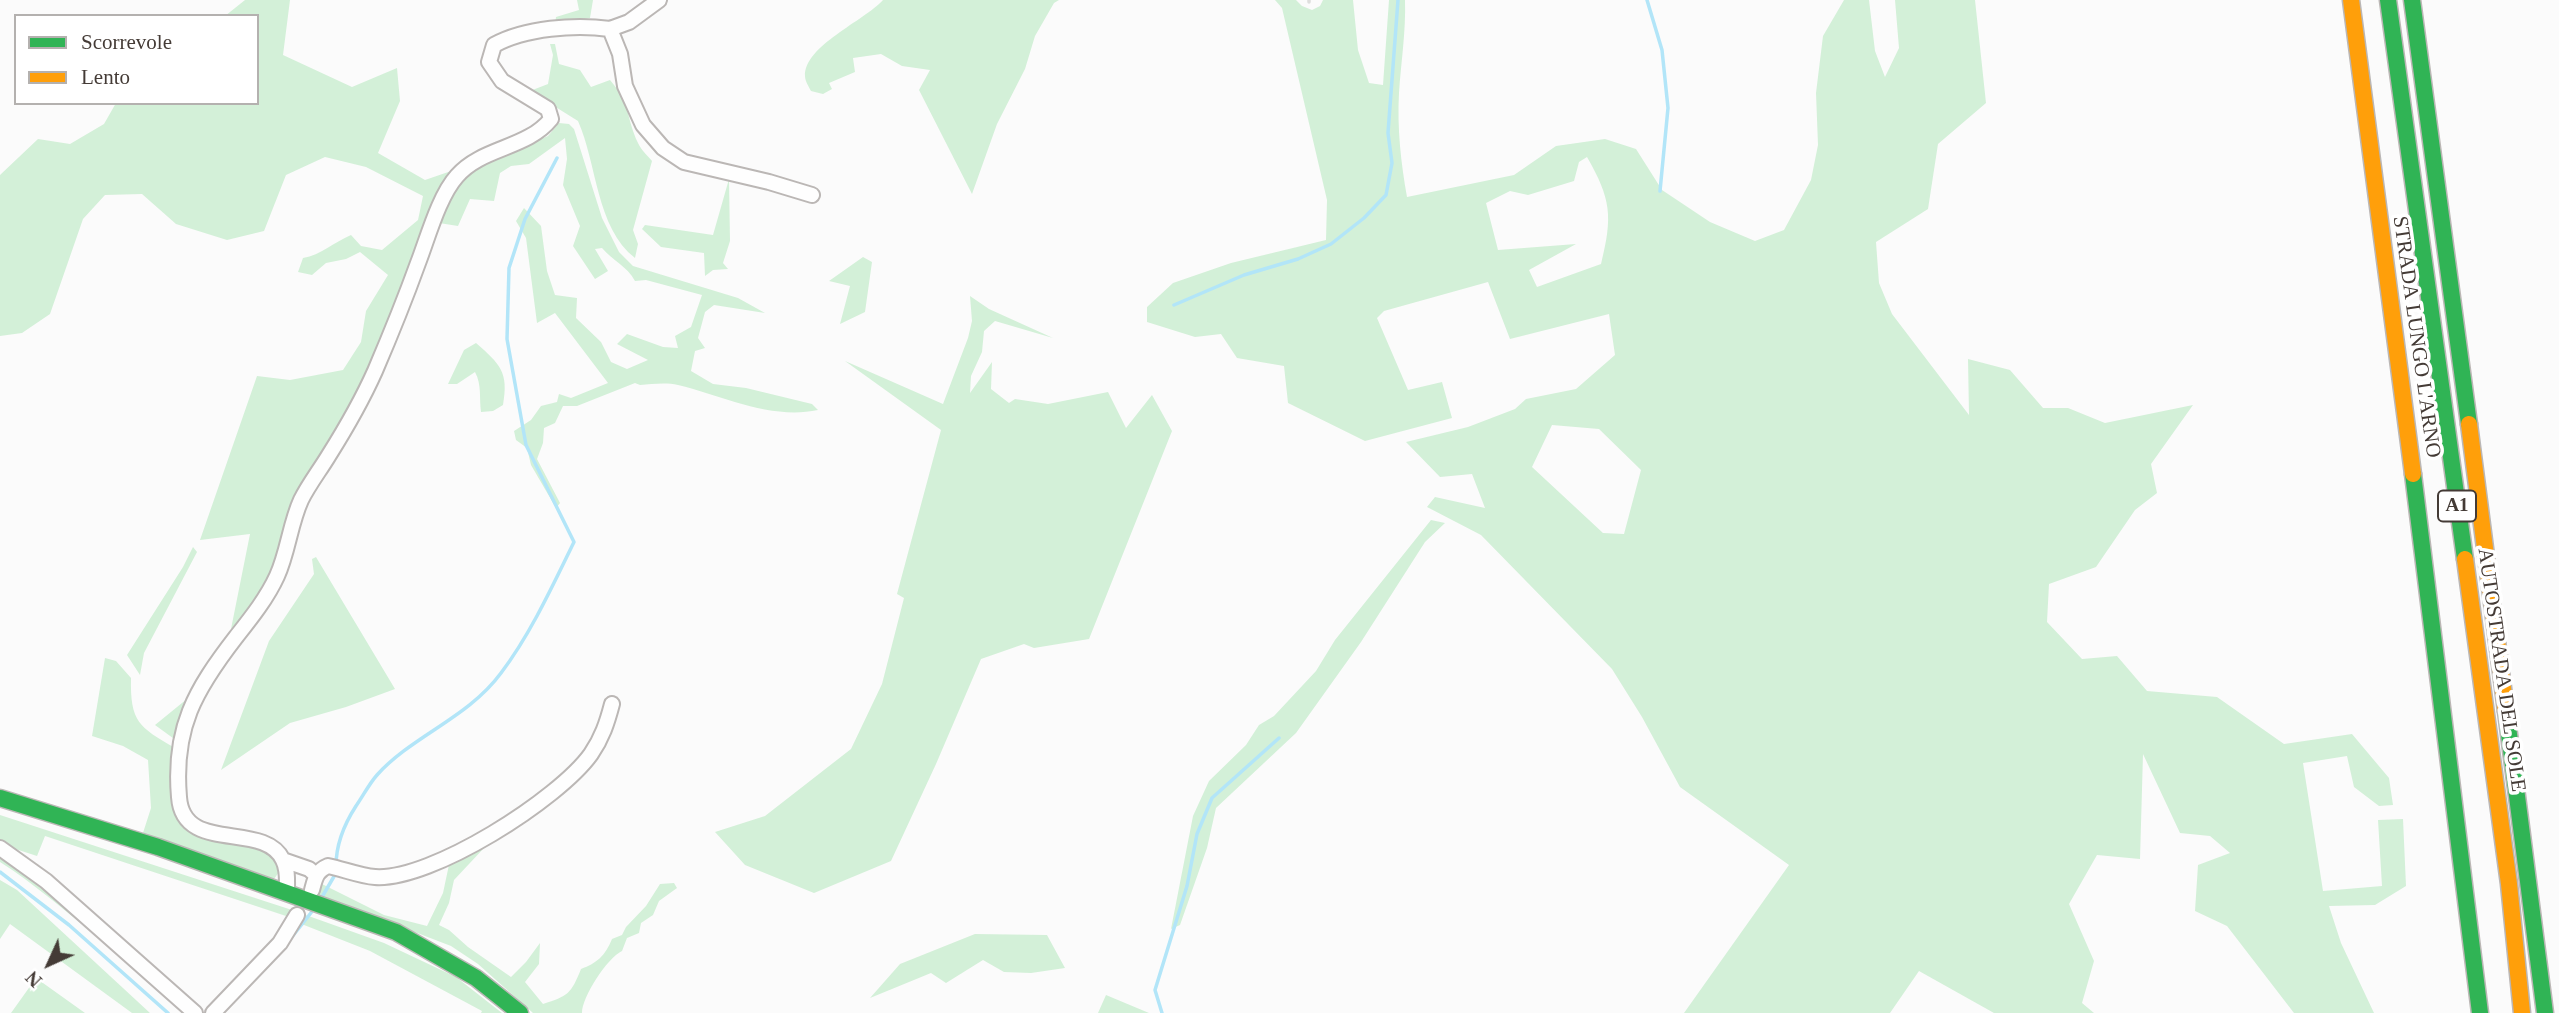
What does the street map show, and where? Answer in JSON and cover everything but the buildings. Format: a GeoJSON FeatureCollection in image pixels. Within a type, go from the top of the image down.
{"type":"FeatureCollection","features":[{"type":"Feature","properties":{"kind":"main road","name":"STRADA LUNGO L'ARNO"},"geometry":{"type":"LineString","coordinates":[[2351,0],[2441,686],[2480,1013]]}},
{"type":"Feature","properties":{"kind":"main road","name":"AUTOSTRADA DEL SOLE"},"geometry":{"type":"LineString","coordinates":[[2388,0],[2509,884],[2522,1013]]}},
{"type":"Feature","properties":{"kind":"main road","name":"AUTOSTRADA DEL SOLE"},"geometry":{"type":"LineString","coordinates":[[2412,0],[2545,1013]]}},
{"type":"Feature","properties":{"kind":"main road"},"geometry":{"type":"LineString","coordinates":[[0,798],[287,891],[396,932],[476,978],[520,1013]]}},
{"type":"Feature","properties":{"kind":"street"},"geometry":{"type":"LineString","coordinates":[[316,875],[309,869],[284,860],[278,853],[255,840],[211,833],[194,826],[187,819],[178,798],[178,759],[184,723],[204,683],[256,612],[278,575],[302,500],[341,436],[374,372],[437,211],[457,176],[485,156],[519,144],[551,119],[548,109],[502,81],[489,62],[494,46],[507,38],[552,29],[583,25],[610,29],[629,22],[659,0]]}},
{"type":"Feature","properties":{"kind":"street"},"geometry":{"type":"LineString","coordinates":[[610,29],[620,54],[629,96],[643,125],[663,148],[684,162],[812,195]]}},
{"type":"Feature","properties":{"kind":"street"},"geometry":{"type":"LineString","coordinates":[[312,890],[316,875],[328,866],[375,877],[405,873],[442,860],[526,814],[554,792],[590,756],[606,729],[611,704]]}},
{"type":"Feature","properties":{"kind":"street"},"geometry":{"type":"LineString","coordinates":[[0,848],[46,881],[195,1013]]}},
{"type":"Feature","properties":{"kind":"street"},"geometry":{"type":"LineString","coordinates":[[284,860],[287,891]]}},
{"type":"Feature","properties":{"kind":"street"},"geometry":{"type":"LineString","coordinates":[[213,1013],[280,943],[297,915]]}},
{"type":"Feature","properties":{"kind":"green space"},"geometry":{"type":"Polygon","coordinates":[[[245,0],[290,0],[283,55],[352,87],[397,68],[400,101],[378,153],[425,180],[454,170],[370,370],[276,562],[250,607],[231,629],[250,534],[200,540],[257,376],[290,380],[343,370],[361,342],[366,311],[388,275],[360,252],[346,259],[326,263],[312,275],[298,272],[303,258],[351,235],[361,246],[382,250],[418,220],[423,196],[366,167],[325,157],[286,175],[264,231],[227,240],[176,224],[142,194],[105,195],[83,219],[50,314],[22,333],[0,336],[0,175],[38,139],[70,144],[104,124],[115,105],[259,105],[259,14],[228,14],[245,0]]]}},
{"type":"Feature","properties":{"kind":"green space"},"geometry":{"type":"Polygon","coordinates":[[[577,0],[593,0],[590,18],[555,24],[556,17],[579,10],[577,0]]]}},
{"type":"Feature","properties":{"kind":"green space"},"geometry":{"type":"Polygon","coordinates":[[[883,0],[1059,0],[1054,3],[1035,36],[1025,69],[997,124],[972,194],[919,90],[930,70],[902,66],[881,54],[853,58],[855,72],[829,83],[832,89],[823,94],[811,91],[807,84],[807,65],[814,54],[883,0]]]}},
{"type":"Feature","properties":{"kind":"green space"},"geometry":{"type":"Polygon","coordinates":[[[1275,0],[1296,0],[1312,10],[1320,6],[1323,0],[1353,0],[1358,50],[1369,83],[1383,85],[1389,0],[1405,0],[1399,119],[1407,197],[1514,175],[1556,146],[1605,139],[1636,149],[1662,190],[1710,222],[1755,241],[1784,230],[1811,180],[1818,145],[1816,93],[1823,36],[1844,0],[1869,0],[1875,51],[1885,77],[1899,48],[1895,0],[1975,0],[1986,103],[1938,144],[1928,209],[1876,242],[1879,283],[1892,314],[1969,415],[1968,359],[2010,370],[2043,408],[2068,408],[2105,423],[2193,405],[2151,464],[2157,493],[2135,510],[2096,567],[2049,584],[2047,622],[2082,659],[2117,656],[2147,691],[2217,697],[2284,744],[2352,734],[2389,778],[2393,805],[2379,806],[2354,787],[2347,756],[2303,763],[2323,891],[2382,886],[2378,820],[2403,819],[2406,886],[2375,905],[2329,906],[2341,943],[2374,1013],[2294,1013],[2227,926],[2195,911],[2198,865],[2230,853],[2210,836],[2180,833],[2143,754],[2140,859],[2097,855],[2069,904],[2094,961],[2082,1003],[2094,1013],[1994,1013],[1919,971],[1890,1013],[1684,1013],[1789,865],[1680,787],[1612,669],[1481,535],[1427,507],[1435,497],[1485,508],[1472,474],[1440,477],[1406,442],[1468,427],[1515,409],[1526,399],[1576,389],[1615,355],[1609,314],[1510,339],[1488,282],[1384,311],[1377,318],[1408,390],[1442,382],[1452,418],[1365,441],[1288,403],[1284,366],[1237,358],[1221,334],[1195,337],[1147,322],[1147,307],[1173,283],[1231,263],[1326,240],[1327,200],[1282,8],[1275,0]],[[1587,157],[1579,162],[1574,181],[1528,195],[1510,191],[1486,203],[1498,250],[1576,244],[1529,270],[1537,287],[1601,264],[1607,233],[1608,208],[1601,185],[1587,157]],[[1552,425],[1532,467],[1603,533],[1624,534],[1641,470],[1599,429],[1552,425]]]}},
{"type":"Feature","properties":{"kind":"green space"},"geometry":{"type":"Polygon","coordinates":[[[550,44],[555,44],[559,64],[580,70],[591,87],[610,80],[622,96],[639,146],[652,161],[633,230],[638,244],[635,258],[612,230],[578,121],[530,91],[548,84],[553,55],[550,44]]]}},
{"type":"Feature","properties":{"kind":"green space"},"geometry":{"type":"Polygon","coordinates":[[[559,123],[569,124],[574,129],[602,218],[619,252],[633,266],[738,298],[765,313],[714,305],[705,312],[698,338],[705,348],[695,351],[691,371],[713,384],[746,388],[812,404],[818,410],[782,412],[664,383],[635,383],[577,406],[563,406],[555,423],[544,428],[543,443],[537,459],[560,503],[556,508],[531,465],[527,448],[516,440],[514,431],[531,420],[541,406],[557,402],[559,394],[571,398],[608,383],[555,313],[537,323],[526,238],[516,221],[524,208],[541,226],[547,271],[555,295],[577,298],[576,318],[601,342],[611,362],[627,369],[648,360],[617,344],[627,334],[663,347],[678,348],[675,336],[691,327],[702,295],[646,280],[635,281],[628,271],[602,248],[595,249],[608,271],[595,279],[573,246],[580,226],[563,185],[567,159],[565,138],[529,164],[511,166],[500,173],[494,201],[470,199],[458,226],[439,223],[459,177],[483,163],[548,136],[559,123]]]}},
{"type":"Feature","properties":{"kind":"green space"},"geometry":{"type":"Polygon","coordinates":[[[729,179],[730,241],[723,263],[728,269],[713,270],[705,276],[704,253],[661,247],[642,229],[645,225],[713,235],[729,179]]]}},
{"type":"Feature","properties":{"kind":"green space"},"geometry":{"type":"Polygon","coordinates":[[[863,257],[872,262],[865,312],[840,324],[850,286],[829,281],[863,257]]]}},
{"type":"Feature","properties":{"kind":"green space"},"geometry":{"type":"Polygon","coordinates":[[[970,296],[989,309],[1053,338],[995,321],[984,331],[982,352],[971,376],[970,393],[992,362],[991,389],[1009,403],[1015,399],[1048,404],[1108,392],[1126,428],[1152,395],[1172,431],[1089,639],[1034,648],[1024,644],[981,659],[891,861],[814,893],[745,865],[715,832],[765,816],[851,749],[882,684],[904,598],[897,594],[941,430],[845,361],[943,404],[968,338],[972,321],[970,296]]]}},
{"type":"Feature","properties":{"kind":"green space"},"geometry":{"type":"Polygon","coordinates":[[[476,343],[497,363],[505,384],[503,405],[493,411],[481,412],[475,372],[457,384],[448,384],[464,350],[476,343]]]}},
{"type":"Feature","properties":{"kind":"green space"},"geometry":{"type":"Polygon","coordinates":[[[1431,520],[1445,523],[1425,542],[1361,642],[1296,733],[1216,808],[1207,848],[1180,925],[1171,929],[1193,816],[1209,781],[1246,745],[1259,725],[1274,716],[1316,671],[1335,640],[1431,520]]]}},
{"type":"Feature","properties":{"kind":"green space"},"geometry":{"type":"Polygon","coordinates":[[[193,547],[197,552],[144,653],[140,675],[127,655],[193,547]]]}},
{"type":"Feature","properties":{"kind":"green space"},"geometry":{"type":"Polygon","coordinates":[[[316,557],[395,689],[290,723],[221,770],[269,641],[314,574],[312,559],[316,557]]]}},
{"type":"Feature","properties":{"kind":"green space"},"geometry":{"type":"Polygon","coordinates":[[[105,658],[116,661],[131,678],[132,705],[139,722],[175,748],[175,799],[198,835],[222,842],[254,844],[275,857],[279,872],[274,879],[142,836],[151,808],[148,760],[123,746],[92,736],[105,658]]]}},
{"type":"Feature","properties":{"kind":"green space"},"geometry":{"type":"Polygon","coordinates":[[[193,694],[177,741],[155,725],[193,694]]]}},
{"type":"Feature","properties":{"kind":"green space"},"geometry":{"type":"Polygon","coordinates":[[[0,815],[292,910],[289,917],[45,836],[37,856],[0,844],[0,815]]]}},
{"type":"Feature","properties":{"kind":"green space"},"geometry":{"type":"Polygon","coordinates":[[[499,832],[454,880],[449,903],[439,925],[511,977],[540,943],[539,964],[525,982],[543,1004],[568,993],[581,969],[596,961],[612,939],[622,935],[660,884],[674,883],[677,888],[659,901],[653,915],[641,923],[639,933],[627,938],[622,951],[609,961],[591,988],[582,1013],[533,1013],[478,964],[451,946],[316,894],[320,883],[384,915],[427,926],[443,893],[450,860],[499,832]]]}},
{"type":"Feature","properties":{"kind":"green space"},"geometry":{"type":"Polygon","coordinates":[[[0,852],[191,1013],[182,1013],[94,934],[0,862],[0,852]]]}},
{"type":"Feature","properties":{"kind":"green space"},"geometry":{"type":"Polygon","coordinates":[[[0,880],[17,890],[150,1013],[132,1013],[10,924],[0,939],[0,880]]]}},
{"type":"Feature","properties":{"kind":"green space"},"geometry":{"type":"Polygon","coordinates":[[[303,914],[384,943],[456,977],[502,1013],[481,1013],[482,1011],[370,951],[299,923],[303,914]]]}},
{"type":"Feature","properties":{"kind":"green space"},"geometry":{"type":"Polygon","coordinates":[[[975,934],[1047,935],[1065,968],[1031,973],[1004,972],[983,960],[946,983],[931,973],[870,998],[900,964],[975,934]]]}},
{"type":"Feature","properties":{"kind":"green space"},"geometry":{"type":"Polygon","coordinates":[[[36,978],[85,1013],[11,1013],[36,978]]]}},
{"type":"Feature","properties":{"kind":"green space"},"geometry":{"type":"Polygon","coordinates":[[[1106,995],[1149,1013],[1098,1013],[1106,995]]]}},
{"type":"Feature","properties":{"kind":"waterway"},"geometry":{"type":"LineString","coordinates":[[1174,305],[1244,275],[1298,259],[1331,244],[1364,218],[1386,195],[1392,163],[1388,133],[1398,0]]}},
{"type":"Feature","properties":{"kind":"waterway"},"geometry":{"type":"LineString","coordinates":[[1647,0],[1662,50],[1668,108],[1660,191]]}},
{"type":"Feature","properties":{"kind":"waterway"},"geometry":{"type":"LineString","coordinates":[[336,866],[339,842],[345,827],[371,782],[406,749],[488,689],[512,658],[531,626],[574,542],[526,445],[507,339],[509,268],[525,219],[557,158]]}},
{"type":"Feature","properties":{"kind":"waterway"},"geometry":{"type":"LineString","coordinates":[[1162,1013],[1155,990],[1187,886],[1197,834],[1212,798],[1279,738]]}},
{"type":"Feature","properties":{"kind":"waterway"},"geometry":{"type":"LineString","coordinates":[[0,872],[69,925],[168,1013]]}},
{"type":"Feature","properties":{"kind":"waterway"},"geometry":{"type":"LineString","coordinates":[[322,897],[336,873]]}},
{"type":"Feature","properties":{"kind":"waterway"},"geometry":{"type":"LineString","coordinates":[[280,952],[314,909]]}},
{"type":"Feature","properties":{"kind":"traffic: fast"},"geometry":{"type":"LineString","coordinates":[[2388,0],[2465,559]]}},
{"type":"Feature","properties":{"kind":"traffic: fast"},"geometry":{"type":"LineString","coordinates":[[2412,0],[2469,424]]}},
{"type":"Feature","properties":{"kind":"traffic: fast"},"geometry":{"type":"LineString","coordinates":[[2413,474],[2480,1013]]}},
{"type":"Feature","properties":{"kind":"traffic: fast"},"geometry":{"type":"LineString","coordinates":[[2506,711],[2545,1013]]}},
{"type":"Feature","properties":{"kind":"traffic: fast"},"geometry":{"type":"LineString","coordinates":[[0,798],[158,847],[396,932],[476,978],[520,1013]]}},
{"type":"Feature","properties":{"kind":"traffic: slow"},"geometry":{"type":"LineString","coordinates":[[2351,0],[2413,474]]}},
{"type":"Feature","properties":{"kind":"traffic: slow"},"geometry":{"type":"LineString","coordinates":[[2469,424],[2506,711]]}},
{"type":"Feature","properties":{"kind":"traffic: slow"},"geometry":{"type":"LineString","coordinates":[[2465,559],[2509,884],[2522,1013]]}}]}
